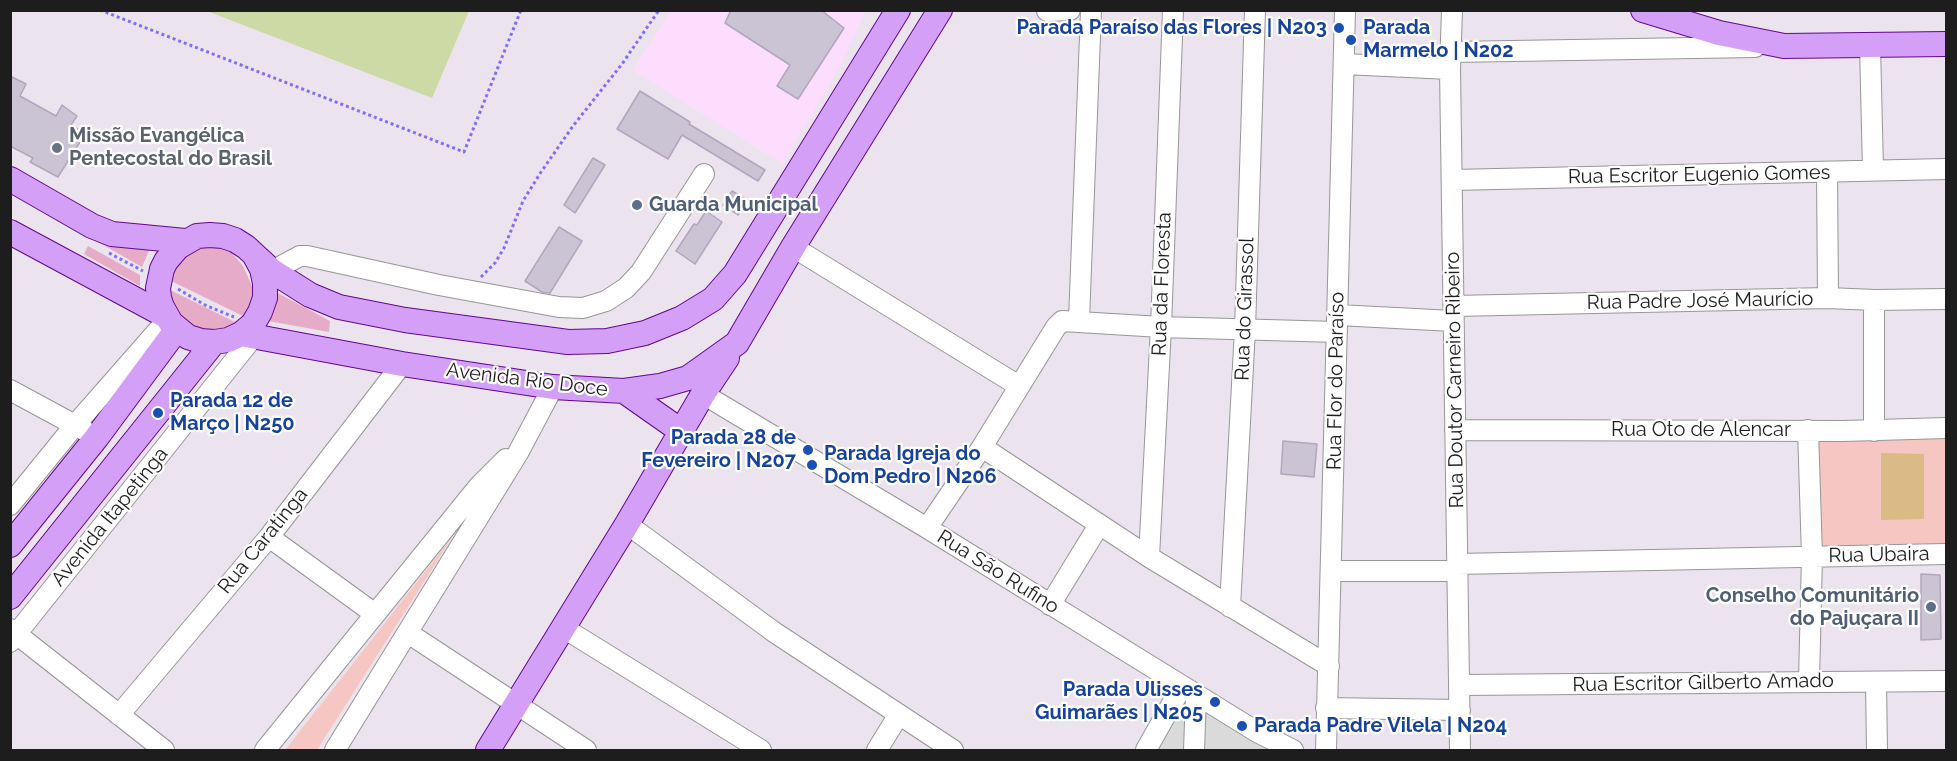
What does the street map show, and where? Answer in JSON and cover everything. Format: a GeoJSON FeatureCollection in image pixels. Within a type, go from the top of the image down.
{"type":"FeatureCollection","features":[{"type":"Feature","properties":{"kind":"main road"},"geometry":{"type":"LineString","coordinates":[[171,321],[159,298],[159,279],[165,261],[185,242],[197,236],[210,234],[235,240],[263,263],[310,295],[339,307],[405,320],[568,342],[607,341],[645,333],[673,322],[713,299],[735,273],[898,10]]}},
{"type":"Feature","properties":{"kind":"main road","name":"Avenida Rio Doce"},"geometry":{"type":"LineString","coordinates":[[214,342],[228,340],[249,331],[402,364],[553,387],[624,391],[660,386],[688,378],[737,343],[793,247],[940,10]]}},
{"type":"Feature","properties":{"kind":"main road"},"geometry":{"type":"LineString","coordinates":[[1643,10],[1719,33],[1784,46],[1947,44]]}},
{"type":"Feature","properties":{"kind":"main road"},"geometry":{"type":"LineString","coordinates":[[10,179],[92,226],[112,234],[185,242]]}},
{"type":"Feature","properties":{"kind":"main road"},"geometry":{"type":"LineString","coordinates":[[10,232],[171,321],[188,337],[214,342]]}},
{"type":"Feature","properties":{"kind":"main road"},"geometry":{"type":"LineString","coordinates":[[249,331],[260,312],[265,290],[263,263]]}},
{"type":"Feature","properties":{"kind":"main road"},"geometry":{"type":"LineString","coordinates":[[10,544],[97,437],[171,321]]}},
{"type":"Feature","properties":{"kind":"main road","name":"Avenida Itapetinga"},"geometry":{"type":"LineString","coordinates":[[10,597],[214,342]]}},
{"type":"Feature","properties":{"kind":"main road"},"geometry":{"type":"LineString","coordinates":[[488,750],[627,524],[703,394],[737,343]]}},
{"type":"Feature","properties":{"kind":"main road"},"geometry":{"type":"LineString","coordinates":[[624,391],[681,431]]}},
{"type":"Feature","properties":{"kind":"street"},"geometry":{"type":"LineString","coordinates":[[1047,11],[1070,10]]}},
{"type":"Feature","properties":{"kind":"street"},"geometry":{"type":"LineString","coordinates":[[927,528],[982,447],[1056,327],[1059,323],[1073,320],[1091,10]]}},
{"type":"Feature","properties":{"kind":"street","name":"Rua da Floresta"},"geometry":{"type":"LineString","coordinates":[[1149,557],[1161,327],[1173,10]]}},
{"type":"Feature","properties":{"kind":"street","name":"Rua do Girassol"},"geometry":{"type":"LineString","coordinates":[[1230,607],[1245,329],[1255,10]]}},
{"type":"Feature","properties":{"kind":"street","name":"Rua Flor do Paraíso"},"geometry":{"type":"LineString","coordinates":[[1326,750],[1345,10]]}},
{"type":"Feature","properties":{"kind":"street","name":"Rua Doutor Carneiro Ribeiro"},"geometry":{"type":"LineString","coordinates":[[1452,10],[1450,61],[1460,750]]}},
{"type":"Feature","properties":{"kind":"street"},"geometry":{"type":"LineString","coordinates":[[1344,64],[1784,46]]}},
{"type":"Feature","properties":{"kind":"street"},"geometry":{"type":"LineString","coordinates":[[1870,46],[1873,170]]}},
{"type":"Feature","properties":{"kind":"street","name":"Rua Escritor Eugenio Gomes"},"geometry":{"type":"LineString","coordinates":[[1452,180],[1947,169]]}},
{"type":"Feature","properties":{"kind":"street"},"geometry":{"type":"LineString","coordinates":[[1827,172],[1828,298]]}},
{"type":"Feature","properties":{"kind":"street"},"geometry":{"type":"LineString","coordinates":[[263,263],[307,256],[468,290],[559,307],[583,308],[606,301],[626,288],[641,272],[704,174]]}},
{"type":"Feature","properties":{"kind":"street"},"geometry":{"type":"LineString","coordinates":[[793,247],[1019,386]]}},
{"type":"Feature","properties":{"kind":"street","name":"Rua Padre José Maurício"},"geometry":{"type":"LineString","coordinates":[[1073,320],[1161,327],[1245,329],[1454,314],[1828,298],[1947,300]]}},
{"type":"Feature","properties":{"kind":"street"},"geometry":{"type":"LineString","coordinates":[[1874,300],[1874,431]]}},
{"type":"Feature","properties":{"kind":"street"},"geometry":{"type":"LineString","coordinates":[[10,505],[75,425],[171,321]]}},
{"type":"Feature","properties":{"kind":"street","name":"Avenida Itapetinga"},"geometry":{"type":"LineString","coordinates":[[13,635],[249,331]]}},
{"type":"Feature","properties":{"kind":"street","name":"Rua Caratinga"},"geometry":{"type":"LineString","coordinates":[[119,715],[269,537],[402,364]]}},
{"type":"Feature","properties":{"kind":"street"},"geometry":{"type":"LineString","coordinates":[[335,750],[518,453],[553,387]]}},
{"type":"Feature","properties":{"kind":"street"},"geometry":{"type":"LineString","coordinates":[[10,390],[97,437]]}},
{"type":"Feature","properties":{"kind":"street","name":"Rua São Rufino"},"geometry":{"type":"LineString","coordinates":[[703,394],[927,528],[1189,691],[1257,741],[1293,750]]}},
{"type":"Feature","properties":{"kind":"street","name":"Rua Oto de Alencar"},"geometry":{"type":"LineString","coordinates":[[1455,430],[1874,431],[1947,428]]}},
{"type":"Feature","properties":{"kind":"street"},"geometry":{"type":"LineString","coordinates":[[1808,430],[1812,556],[1809,681]]}},
{"type":"Feature","properties":{"kind":"street"},"geometry":{"type":"LineString","coordinates":[[982,447],[1149,557],[1329,666]]}},
{"type":"Feature","properties":{"kind":"street"},"geometry":{"type":"LineString","coordinates":[[265,750],[478,486],[506,458],[518,453]]}},
{"type":"Feature","properties":{"kind":"street"},"geometry":{"type":"LineString","coordinates":[[627,524],[774,632],[898,716],[953,750]]}},
{"type":"Feature","properties":{"kind":"street"},"geometry":{"type":"LineString","coordinates":[[1050,605],[1099,525]]}},
{"type":"Feature","properties":{"kind":"street"},"geometry":{"type":"LineString","coordinates":[[269,537],[375,614]]}},
{"type":"Feature","properties":{"kind":"street","name":"Rua Ubaira"},"geometry":{"type":"LineString","coordinates":[[1331,571],[1947,554]]}},
{"type":"Feature","properties":{"kind":"street"},"geometry":{"type":"LineString","coordinates":[[562,627],[761,750]]}},
{"type":"Feature","properties":{"kind":"street"},"geometry":{"type":"LineString","coordinates":[[408,633],[586,750]]}},
{"type":"Feature","properties":{"kind":"street"},"geometry":{"type":"LineString","coordinates":[[13,635],[164,750]]}},
{"type":"Feature","properties":{"kind":"street","name":"Rua Escritor Gilberto Amado"},"geometry":{"type":"LineString","coordinates":[[1460,685],[1947,681]]}},
{"type":"Feature","properties":{"kind":"street"},"geometry":{"type":"LineString","coordinates":[[1876,682],[1877,750]]}},
{"type":"Feature","properties":{"kind":"street"},"geometry":{"type":"LineString","coordinates":[[1146,750],[1189,691]]}},
{"type":"Feature","properties":{"kind":"street"},"geometry":{"type":"LineString","coordinates":[[1189,691],[1194,750]]}},
{"type":"Feature","properties":{"kind":"street"},"geometry":{"type":"LineString","coordinates":[[1326,708],[1460,710]]}},
{"type":"Feature","properties":{"kind":"street"},"geometry":{"type":"LineString","coordinates":[[877,750],[898,716]]}},
{"type":"Feature","properties":{"kind":"path"},"geometry":{"type":"LineString","coordinates":[[100,10],[464,152],[521,10]]}},
{"type":"Feature","properties":{"kind":"path"},"geometry":{"type":"LineString","coordinates":[[468,290],[495,263],[504,248],[523,201],[541,172],[573,126],[622,64],[659,10]]}},
{"type":"Feature","properties":{"kind":"path"},"geometry":{"type":"LineString","coordinates":[[104,250],[249,331]]}},
{"type":"Feature","properties":{"kind":"shaded area"},"geometry":{"type":"Polygon","coordinates":[[[207,11],[469,11],[432,98],[207,11]]]}},
{"type":"Feature","properties":{"kind":"shaded area"},"geometry":{"type":"Polygon","coordinates":[[[671,11],[866,11],[838,70],[783,164],[632,70],[671,11]]]}},
{"type":"Feature","properties":{"kind":"shaded area"},"geometry":{"type":"Polygon","coordinates":[[[91,238],[150,248],[142,267],[91,238]]]}},
{"type":"Feature","properties":{"kind":"shaded area"},"geometry":{"type":"Polygon","coordinates":[[[216,244],[229,250],[243,266],[252,286],[253,303],[245,317],[163,277],[182,250],[216,244]]]}},
{"type":"Feature","properties":{"kind":"shaded area"},"geometry":{"type":"Polygon","coordinates":[[[88,246],[140,275],[140,286],[84,254],[88,246]]]}},
{"type":"Feature","properties":{"kind":"shaded area"},"geometry":{"type":"Polygon","coordinates":[[[162,286],[239,324],[230,332],[186,331],[162,286]]]}},
{"type":"Feature","properties":{"kind":"shaded area"},"geometry":{"type":"Polygon","coordinates":[[[274,291],[330,321],[329,332],[268,321],[274,291]]]}},
{"type":"Feature","properties":{"kind":"shaded area"},"geometry":{"type":"Polygon","coordinates":[[[1946,436],[1946,547],[1816,548],[1810,439],[1946,436]]]}},
{"type":"Feature","properties":{"kind":"shaded area"},"geometry":{"type":"Polygon","coordinates":[[[1881,453],[1924,454],[1924,519],[1881,520],[1881,453]]]}},
{"type":"Feature","properties":{"kind":"shaded area"},"geometry":{"type":"Polygon","coordinates":[[[453,536],[317,750],[285,750],[453,536]]]}},
{"type":"Feature","properties":{"kind":"shaded area"},"geometry":{"type":"Polygon","coordinates":[[[1184,690],[1286,750],[1151,750],[1184,690]]]}},
{"type":"Feature","properties":{"kind":"building"},"geometry":{"type":"Polygon","coordinates":[[[731,10],[821,10],[844,28],[798,99],[777,86],[790,65],[725,23],[731,10]]]}},
{"type":"Feature","properties":{"kind":"building"},"geometry":{"type":"Polygon","coordinates":[[[10,76],[26,84],[20,96],[56,116],[62,105],[77,116],[71,125],[85,134],[58,177],[30,162],[33,158],[10,146],[10,76]]]}},
{"type":"Feature","properties":{"kind":"building"},"geometry":{"type":"Polygon","coordinates":[[[640,91],[765,170],[758,181],[682,135],[668,159],[617,129],[640,91]]]}},
{"type":"Feature","properties":{"kind":"building"},"geometry":{"type":"Polygon","coordinates":[[[593,158],[605,165],[575,213],[564,205],[593,158]]]}},
{"type":"Feature","properties":{"kind":"building"},"geometry":{"type":"Polygon","coordinates":[[[732,191],[747,200],[738,215],[723,205],[732,191]]]}},
{"type":"Feature","properties":{"kind":"building"},"geometry":{"type":"Polygon","coordinates":[[[706,211],[722,222],[695,264],[676,251],[706,211]]]}},
{"type":"Feature","properties":{"kind":"building"},"geometry":{"type":"Polygon","coordinates":[[[559,227],[582,241],[550,293],[542,292],[525,281],[559,227]]]}},
{"type":"Feature","properties":{"kind":"building"},"geometry":{"type":"Polygon","coordinates":[[[1283,441],[1317,444],[1314,477],[1281,474],[1283,441]]]}},
{"type":"Feature","properties":{"kind":"building","name":"Conselho Comunitário do Pajuçara II"},"geometry":{"type":"Polygon","coordinates":[[[1921,574],[1940,575],[1941,639],[1921,640],[1921,574]]]}},
{"type":"Feature","properties":{"kind":"place","name":"Parada Paraíso das Flores | N203"},"geometry":{"type":"Point","coordinates":[1339,28]}},
{"type":"Feature","properties":{"kind":"place","name":"Parada Marmelo | N202"},"geometry":{"type":"Point","coordinates":[1351,40]}},
{"type":"Feature","properties":{"kind":"place","name":"Missão Evangélica Pentecostal do Brasil"},"geometry":{"type":"Point","coordinates":[57,148]}},
{"type":"Feature","properties":{"kind":"place","name":"Guarda Municipal"},"geometry":{"type":"Point","coordinates":[637,205]}},
{"type":"Feature","properties":{"kind":"place","name":"Parada 12 de Março | N250"},"geometry":{"type":"Point","coordinates":[158,413]}},
{"type":"Feature","properties":{"kind":"place","name":"Parada 28 de Fevereiro | N207"},"geometry":{"type":"Point","coordinates":[808,450]}},
{"type":"Feature","properties":{"kind":"place","name":"Parada Igreja do Dom Pedro | N206"},"geometry":{"type":"Point","coordinates":[812,465]}},
{"type":"Feature","properties":{"kind":"place","name":"Conselho Comunitário do Pajuçara II"},"geometry":{"type":"Point","coordinates":[1931,607]}},
{"type":"Feature","properties":{"kind":"place","name":"Parada Ulisses Guimarães | N205"},"geometry":{"type":"Point","coordinates":[1215,702]}},
{"type":"Feature","properties":{"kind":"place","name":"Parada Padre Vilela | N204"},"geometry":{"type":"Point","coordinates":[1242,726]}}]}
